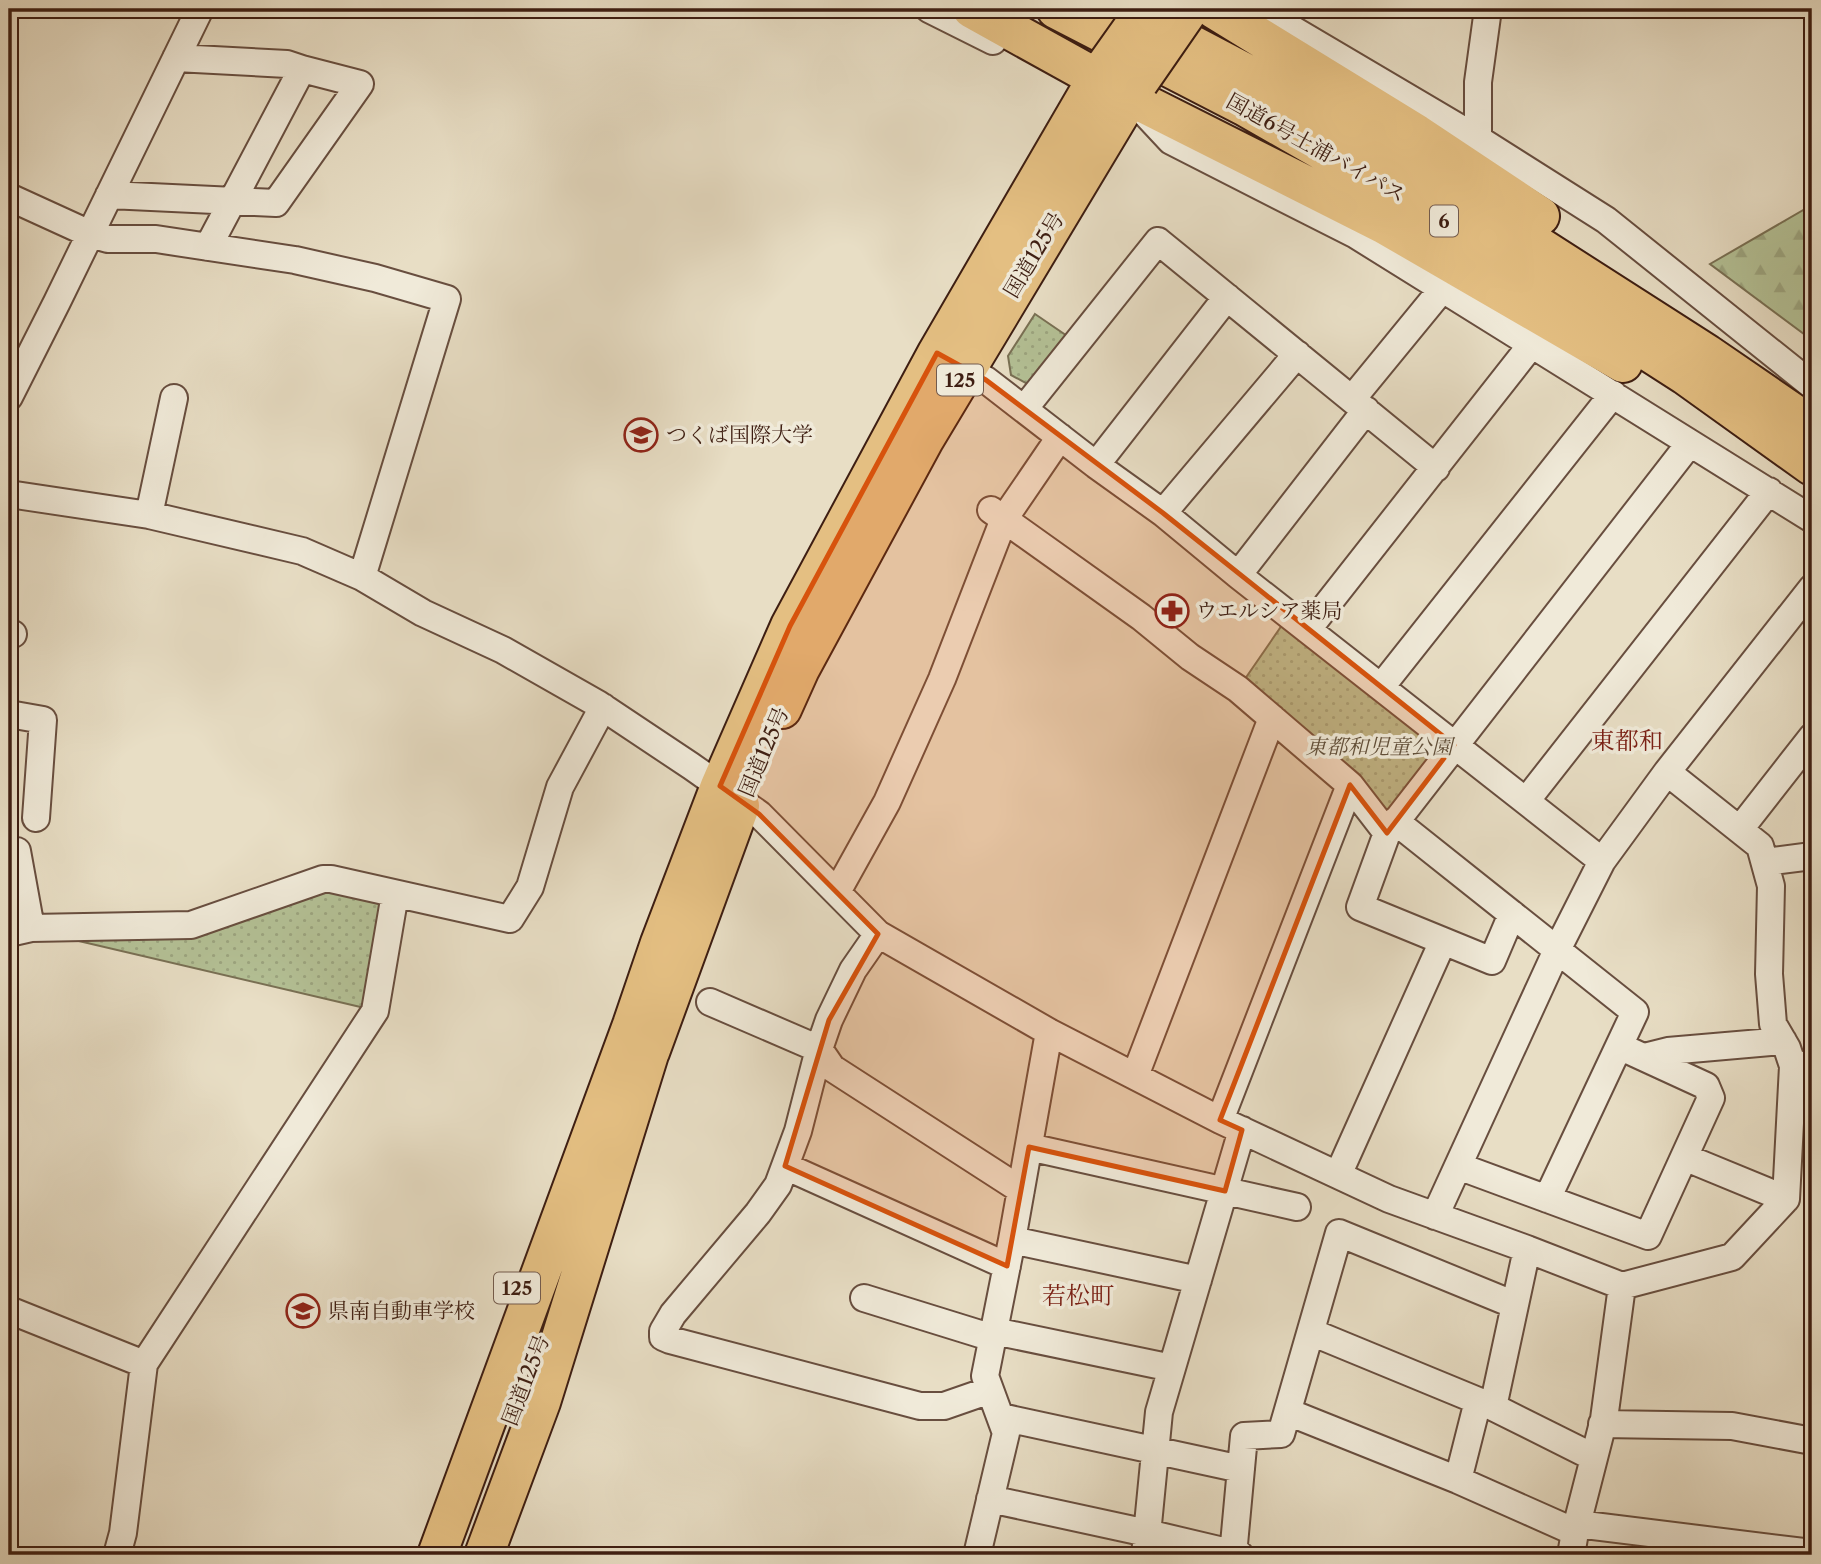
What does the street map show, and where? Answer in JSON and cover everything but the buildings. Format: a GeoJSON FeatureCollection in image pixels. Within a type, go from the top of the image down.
{"type":"FeatureCollection","features":[{"type":"Feature","properties":{"kind":"highway"},"geometry":{"type":"LineString","coordinates":[[972,9],[1118,80],[1385,225],[1673,390],[1746,417]]}},
{"type":"Feature","properties":{"kind":"highway","name":"国道6号土浦バイパス"},"geometry":{"type":"LineString","coordinates":[[1056,9],[1244,106],[1450,224],[1675,368],[1812,466]]}},
{"type":"Feature","properties":{"kind":"highway","name":"国道6号土浦バイパス"},"geometry":{"type":"LineString","coordinates":[[1124,9],[1261,81],[1462,197],[1812,424]]}},
{"type":"Feature","properties":{"kind":"highway","name":"国道125号"},"geometry":{"type":"LineString","coordinates":[[461,1555],[641,1038],[660,943],[731,794],[924,440],[952,361],[1118,80],[1146,9]]}},
{"type":"Feature","properties":{"kind":"highway"},"geometry":{"type":"LineString","coordinates":[[1197,11],[1418,134],[1634,280],[1718,341],[1766,379],[1812,424]]}},
{"type":"Feature","properties":{"kind":"highway","name":"国道125号"},"geometry":{"type":"LineString","coordinates":[[1118,80],[1197,11]]}},
{"type":"Feature","properties":{"kind":"highway","name":"国道125号"},"geometry":{"type":"LineString","coordinates":[[437,1555],[641,1038]]}},
{"type":"Feature","properties":{"kind":"highway","name":"125"},"geometry":{"type":"LineString","coordinates":[[415,1555],[478,1378],[641,1038]]}},
{"type":"Feature","properties":{"kind":"highway","name":"125"},"geometry":{"type":"LineString","coordinates":[[484,1555],[541,1402],[641,1038]]}},
{"type":"Feature","properties":{"kind":"street"},"geometry":{"type":"LineString","coordinates":[[9,397],[200,9]]}},
{"type":"Feature","properties":{"kind":"street"},"geometry":{"type":"LineString","coordinates":[[929,9],[1050,74],[1118,80],[1171,141],[1356,235],[1812,519]]}},
{"type":"Feature","properties":{"kind":"street"},"geometry":{"type":"LineString","coordinates":[[1258,9],[1293,16],[1478,139],[1606,219],[1812,385]]}},
{"type":"Feature","properties":{"kind":"street"},"geometry":{"type":"LineString","coordinates":[[1478,139],[1478,82],[1488,9]]}},
{"type":"Feature","properties":{"kind":"street"},"geometry":{"type":"LineString","coordinates":[[109,195],[276,204],[360,84],[288,64],[176,58]]}},
{"type":"Feature","properties":{"kind":"street"},"geometry":{"type":"LineString","coordinates":[[208,247],[302,69]]}},
{"type":"Feature","properties":{"kind":"street"},"geometry":{"type":"LineString","coordinates":[[9,197],[90,234],[108,239],[156,239],[295,260],[375,278],[447,299],[362,577]]}},
{"type":"Feature","properties":{"kind":"street"},"geometry":{"type":"LineString","coordinates":[[1024,409],[1158,241],[1436,468]]}},
{"type":"Feature","properties":{"kind":"street"},"geometry":{"type":"LineString","coordinates":[[1238,575],[1443,288]]}},
{"type":"Feature","properties":{"kind":"street"},"geometry":{"type":"LineString","coordinates":[[1096,465],[1227,297]]}},
{"type":"Feature","properties":{"kind":"street"},"geometry":{"type":"LineString","coordinates":[[1308,629],[1532,344]]}},
{"type":"Feature","properties":{"kind":"street"},"geometry":{"type":"LineString","coordinates":[[1163,513],[1297,354]]}},
{"type":"Feature","properties":{"kind":"street"},"geometry":{"type":"LineString","coordinates":[[952,361],[986,380],[1163,513],[1601,861]]}},
{"type":"Feature","properties":{"kind":"street"},"geometry":{"type":"LineString","coordinates":[[1381,687],[1613,394]]}},
{"type":"Feature","properties":{"kind":"street"},"geometry":{"type":"LineString","coordinates":[[149,515],[174,398]]}},
{"type":"Feature","properties":{"kind":"street"},"geometry":{"type":"LineString","coordinates":[[837,892],[887,802],[947,667],[997,515],[1060,437]]}},
{"type":"Feature","properties":{"kind":"street"},"geometry":{"type":"LineString","coordinates":[[1513,914],[1492,961],[1360,907],[1391,827],[1690,443]]}},
{"type":"Feature","properties":{"kind":"street"},"geometry":{"type":"LineString","coordinates":[[1526,801],[1769,491]]}},
{"type":"Feature","properties":{"kind":"street"},"geometry":{"type":"LineString","coordinates":[[9,494],[149,515],[302,551],[362,577],[423,613],[503,650],[603,707],[759,814],[878,934],[1049,1032],[1231,1125],[1389,1199],[1622,1286],[1732,1257],[1786,1199],[1803,1065],[1773,1024],[1769,974],[1771,886],[1760,846],[1667,772]]}},
{"type":"Feature","properties":{"kind":"street"},"geometry":{"type":"LineString","coordinates":[[997,515],[1141,617],[1190,657],[1238,689],[1350,785],[1391,827],[1513,914],[1636,1012],[1547,1199]]}},
{"type":"Feature","properties":{"kind":"street"},"geometry":{"type":"LineString","coordinates":[[1436,1216],[1557,950],[1601,861],[1667,772],[1812,588]]}},
{"type":"Feature","properties":{"kind":"street"},"geometry":{"type":"LineString","coordinates":[[17,851],[20,930],[191,925],[323,879],[510,919],[530,887],[560,788],[603,707]]}},
{"type":"Feature","properties":{"kind":"street"},"geometry":{"type":"LineString","coordinates":[[9,714],[43,720],[36,818]]}},
{"type":"Feature","properties":{"kind":"street"},"geometry":{"type":"LineString","coordinates":[[1135,1076],[1272,718]]}},
{"type":"Feature","properties":{"kind":"street"},"geometry":{"type":"LineString","coordinates":[[1740,829],[1812,737]]}},
{"type":"Feature","properties":{"kind":"street"},"geometry":{"type":"LineString","coordinates":[[1146,1544],[1159,1412],[1224,1191],[1231,1125],[1350,785]]}},
{"type":"Feature","properties":{"kind":"street"},"geometry":{"type":"LineString","coordinates":[[1765,862],[1812,856]]}},
{"type":"Feature","properties":{"kind":"street"},"geometry":{"type":"LineString","coordinates":[[117,1555],[123,1533],[144,1364],[375,1011],[395,894]]}},
{"type":"Feature","properties":{"kind":"street"},"geometry":{"type":"LineString","coordinates":[[878,934],[853,970],[830,1020],[819,1049],[798,1131],[778,1185],[673,1314],[663,1331],[663,1337],[920,1406],[944,1406],[990,1390]]}},
{"type":"Feature","properties":{"kind":"street"},"geometry":{"type":"LineString","coordinates":[[1338,1175],[1443,941]]}},
{"type":"Feature","properties":{"kind":"street"},"geometry":{"type":"LineString","coordinates":[[710,1002],[819,1049],[832,1068],[1021,1190]]}},
{"type":"Feature","properties":{"kind":"street"},"geometry":{"type":"LineString","coordinates":[[977,1555],[1006,1433],[985,1376],[1049,1032]]}},
{"type":"Feature","properties":{"kind":"street"},"geometry":{"type":"LineString","coordinates":[[1644,1057],[1668,1051],[1783,1041]]}},
{"type":"Feature","properties":{"kind":"street"},"geometry":{"type":"LineString","coordinates":[[1458,1166],[1648,1236],[1711,1098],[1706,1086],[1619,1046]]}},
{"type":"Feature","properties":{"kind":"street"},"geometry":{"type":"LineString","coordinates":[[1028,1147],[1297,1207]]}},
{"type":"Feature","properties":{"kind":"street"},"geometry":{"type":"LineString","coordinates":[[1684,1157],[1786,1199]]}},
{"type":"Feature","properties":{"kind":"street"},"geometry":{"type":"LineString","coordinates":[[785,1166],[1007,1266]]}},
{"type":"Feature","properties":{"kind":"street"},"geometry":{"type":"LineString","coordinates":[[990,1499],[1146,1544],[1235,1555],[1244,1436],[1282,1434],[1339,1233],[1515,1305]]}},
{"type":"Feature","properties":{"kind":"street"},"geometry":{"type":"LineString","coordinates":[[1012,1240],[1198,1280]]}},
{"type":"Feature","properties":{"kind":"street"},"geometry":{"type":"LineString","coordinates":[[1458,1480],[1486,1404],[1515,1305],[1527,1249]]}},
{"type":"Feature","properties":{"kind":"street"},"geometry":{"type":"LineString","coordinates":[[1574,1537],[1602,1424],[1622,1286]]}},
{"type":"Feature","properties":{"kind":"street"},"geometry":{"type":"LineString","coordinates":[[864,1298],[993,1335],[1172,1368]]}},
{"type":"Feature","properties":{"kind":"street"},"geometry":{"type":"LineString","coordinates":[[9,1310],[144,1364]]}},
{"type":"Feature","properties":{"kind":"street"},"geometry":{"type":"LineString","coordinates":[[1311,1332],[1486,1404],[1593,1457]]}},
{"type":"Feature","properties":{"kind":"street"},"geometry":{"type":"LineString","coordinates":[[1288,1412],[1458,1480],[1574,1537],[1812,1553]]}},
{"type":"Feature","properties":{"kind":"street"},"geometry":{"type":"LineString","coordinates":[[1001,1417],[1241,1469]]}},
{"type":"Feature","properties":{"kind":"street"},"geometry":{"type":"LineString","coordinates":[[1602,1424],[1732,1426],[1812,1441]]}},
{"type":"Feature","properties":{"kind":"highlighted area"},"geometry":{"type":"Polygon","coordinates":[[[937,353],[986,380],[1163,513],[1454,745],[1387,833],[1350,785],[1220,1120],[1242,1130],[1225,1191],[1029,1147],[1007,1266],[785,1166],[829,1020],[878,934],[759,814],[720,786],[790,626],[937,353]]]}},
{"type":"Feature","properties":{"kind":"green space"},"geometry":{"type":"Polygon","coordinates":[[[1812,205],[1812,340],[1710,264],[1812,205]]]}},
{"type":"Feature","properties":{"kind":"green space"},"geometry":{"type":"Polygon","coordinates":[[[1035,314],[1070,338],[1033,387],[1011,375],[1008,356],[1035,314]]]}},
{"type":"Feature","properties":{"kind":"green space","name":"東都和児童公園"},"geometry":{"type":"Polygon","coordinates":[[[1289,615],[1454,745],[1395,821],[1238,689],[1289,615]]]}},
{"type":"Feature","properties":{"kind":"green space"},"geometry":{"type":"Polygon","coordinates":[[[324,885],[391,898],[369,1009],[36,931],[192,931],[324,885]]]}},
{"type":"Feature","properties":{"kind":"place","name":"つくば国際大学"},"geometry":{"type":"Point","coordinates":[641,435]}},
{"type":"Feature","properties":{"kind":"place","name":"ウエルシア薬局"},"geometry":{"type":"Point","coordinates":[1172,611]}},
{"type":"Feature","properties":{"kind":"place","name":"県南自動車学校"},"geometry":{"type":"Point","coordinates":[303,1311]}},
{"type":"Feature","properties":{"kind":"district","name":"東都和"},"geometry":{"type":"Point","coordinates":[1627,741]}},
{"type":"Feature","properties":{"kind":"district","name":"若松町"},"geometry":{"type":"Point","coordinates":[1078,1296]}}]}
